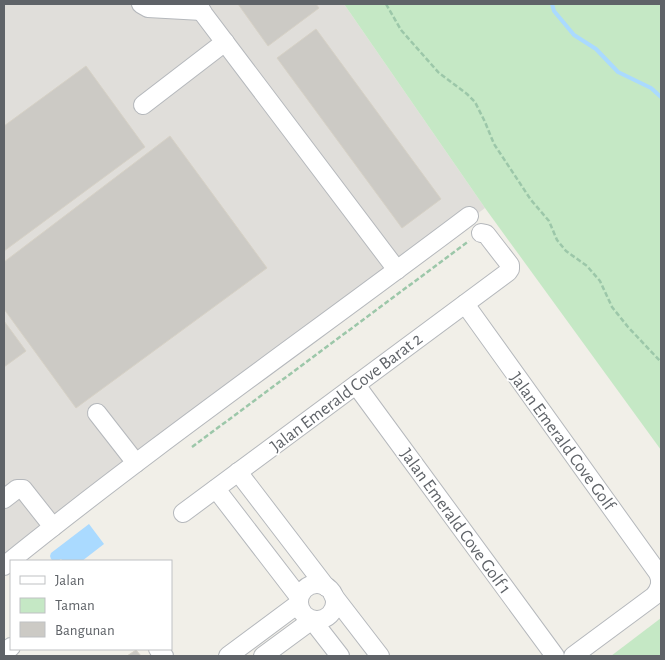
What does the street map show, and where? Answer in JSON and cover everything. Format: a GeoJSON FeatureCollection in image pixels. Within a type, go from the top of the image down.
{"type":"FeatureCollection","features":[{"type":"Feature","properties":{"kind":"street"},"geometry":{"type":"LineString","coordinates":[[141,4],[148,8],[199,7],[397,270]]}},
{"type":"Feature","properties":{"kind":"street"},"geometry":{"type":"LineString","coordinates":[[143,105],[225,42]]}},
{"type":"Feature","properties":{"kind":"street"},"geometry":{"type":"LineString","coordinates":[[12,560],[136,463],[469,216]]}},
{"type":"Feature","properties":{"kind":"street","name":"Jalan Emerald Cove Barat 2"},"geometry":{"type":"LineString","coordinates":[[183,513],[508,272],[510,265],[486,234],[484,232],[481,233]]}},
{"type":"Feature","properties":{"kind":"street","name":"Jalan Emerald Cove Golf"},"geometry":{"type":"LineString","coordinates":[[465,304],[658,573],[660,579]]}},
{"type":"Feature","properties":{"kind":"street","name":"Jalan Emerald Cove Golf 1"},"geometry":{"type":"LineString","coordinates":[[356,385],[555,656]]}},
{"type":"Feature","properties":{"kind":"street"},"geometry":{"type":"LineString","coordinates":[[97,413],[136,463]]}},
{"type":"Feature","properties":{"kind":"street"},"geometry":{"type":"LineString","coordinates":[[238,472],[380,656]]}},
{"type":"Feature","properties":{"kind":"street"},"geometry":{"type":"LineString","coordinates":[[4,499],[17,489],[23,489],[53,527]]}},
{"type":"Feature","properties":{"kind":"street"},"geometry":{"type":"LineString","coordinates":[[216,489],[299,601],[301,612],[312,620],[340,656]]}},
{"type":"Feature","properties":{"kind":"street"},"geometry":{"type":"LineString","coordinates":[[573,656],[654,596],[660,586],[660,579]]}},
{"type":"Feature","properties":{"kind":"street"},"geometry":{"type":"LineString","coordinates":[[228,656],[299,601],[305,588],[316,584],[330,591],[335,600],[331,614],[323,620],[312,620],[263,656]]}},
{"type":"Feature","properties":{"kind":"path"},"geometry":{"type":"LineString","coordinates":[[386,4],[400,30],[439,73],[475,102],[486,122],[494,144],[531,200],[549,221],[556,240],[566,251],[587,266],[600,280],[612,307],[661,362]]}},
{"type":"Feature","properties":{"kind":"path"},"geometry":{"type":"LineString","coordinates":[[192,447],[481,233]]}},
{"type":"Feature","properties":{"kind":"shaded area"},"geometry":{"type":"Polygon","coordinates":[[[4,4],[344,4],[485,208],[19,560],[10,560],[10,566],[4,571],[4,4]]]}},
{"type":"Feature","properties":{"kind":"green space"},"geometry":{"type":"Polygon","coordinates":[[[344,4],[661,4],[661,450],[485,208],[344,4]]]}},
{"type":"Feature","properties":{"kind":"green space"},"geometry":{"type":"Polygon","coordinates":[[[661,618],[661,656],[611,656],[661,618]]]}},
{"type":"Feature","properties":{"kind":"water"},"geometry":{"type":"Polygon","coordinates":[[[89,524],[104,544],[83,560],[52,560],[51,553],[89,524]]]}},
{"type":"Feature","properties":{"kind":"building"},"geometry":{"type":"Polygon","coordinates":[[[238,4],[316,4],[319,8],[268,46],[238,4]]]}},
{"type":"Feature","properties":{"kind":"building"},"geometry":{"type":"Polygon","coordinates":[[[316,29],[441,199],[402,228],[277,58],[316,29]]]}},
{"type":"Feature","properties":{"kind":"building"},"geometry":{"type":"Polygon","coordinates":[[[86,66],[145,147],[4,251],[4,126],[86,66]]]}},
{"type":"Feature","properties":{"kind":"building"},"geometry":{"type":"Polygon","coordinates":[[[170,136],[267,268],[76,408],[4,309],[4,262],[170,136]]]}},
{"type":"Feature","properties":{"kind":"building"},"geometry":{"type":"Polygon","coordinates":[[[4,321],[26,351],[4,367],[4,321]]]}},
{"type":"Feature","properties":{"kind":"building"},"geometry":{"type":"Polygon","coordinates":[[[136,650],[141,656],[127,656],[136,650]]]}},
{"type":"Feature","properties":{"kind":"waterway"},"geometry":{"type":"LineString","coordinates":[[552,4],[554,11],[574,35],[596,49],[618,72],[651,88],[661,97]]}}]}
